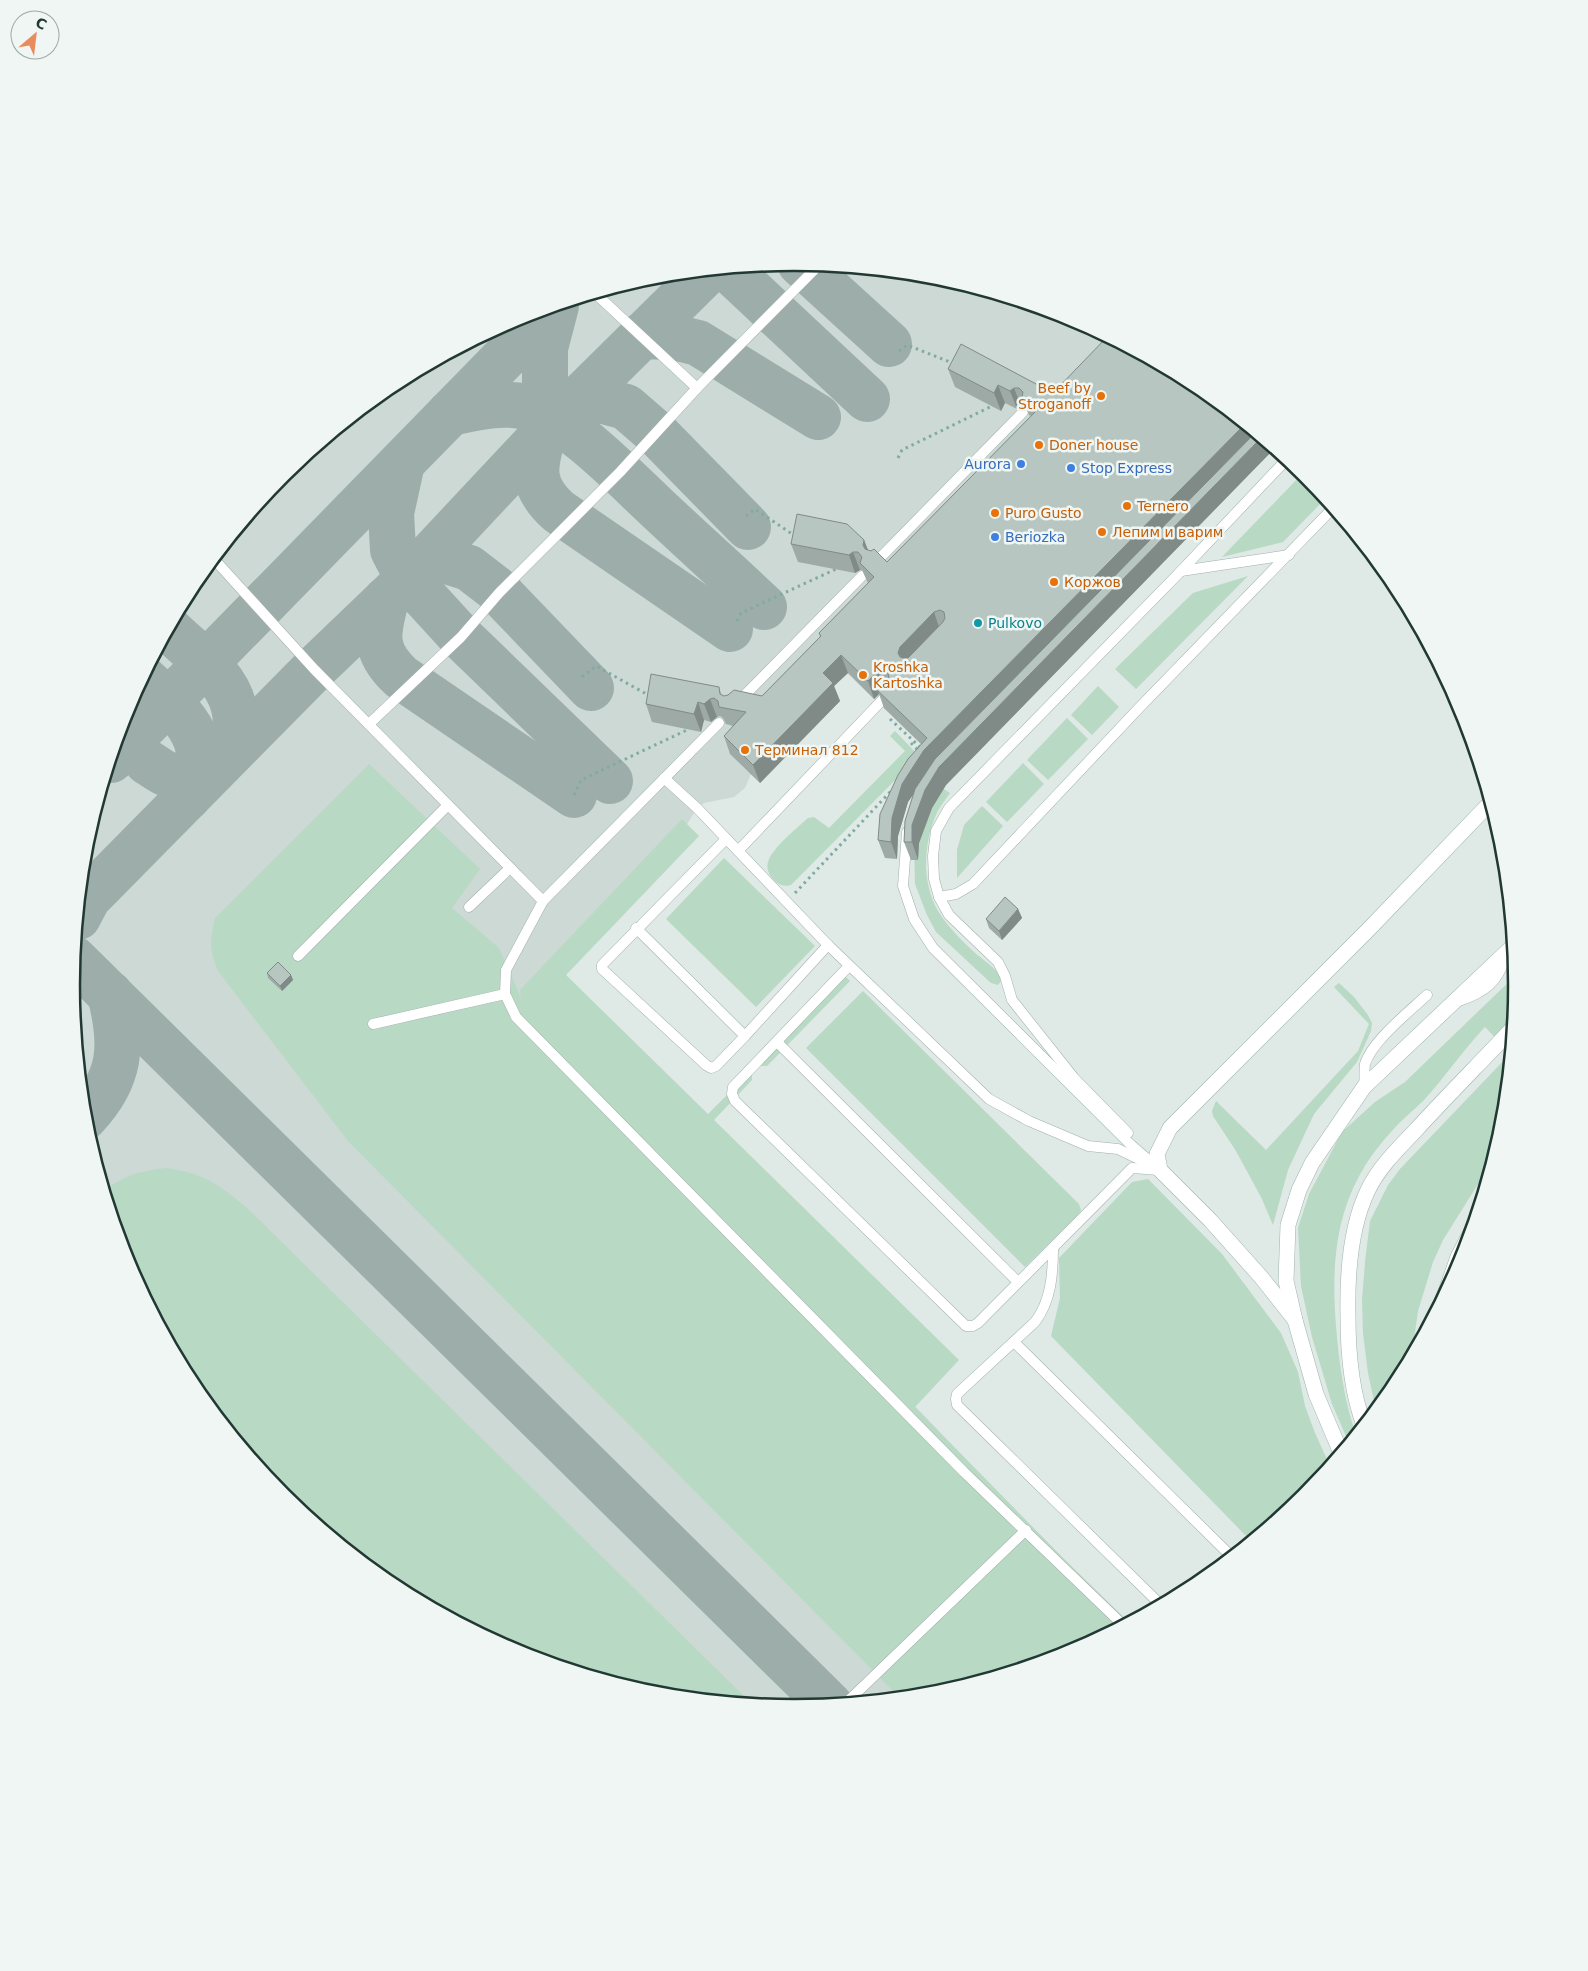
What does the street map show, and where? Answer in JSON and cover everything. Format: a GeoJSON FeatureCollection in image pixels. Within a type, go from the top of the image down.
{"type":"FeatureCollection","features":[{"type":"Feature","properties":{"kind":"street"},"geometry":{"type":"LineString","coordinates":[[1294,1320],[1261,1277],[1210,1220],[1160,1170],[1157,1154],[1170,1128],[1485,808]]}},
{"type":"Feature","properties":{"kind":"street"},"geometry":{"type":"LineString","coordinates":[[1338,1448],[1316,1394],[1294,1320],[1286,1281],[1288,1225],[1299,1190],[1312,1163],[1364,1087],[1507,952]]}},
{"type":"Feature","properties":{"kind":"street"},"geometry":{"type":"LineString","coordinates":[[1361,1418],[1348,1358],[1347,1295],[1356,1227],[1368,1190],[1389,1159],[1506,1035]]}},
{"type":"Feature","properties":{"kind":"lane"},"geometry":{"type":"LineString","coordinates":[[369,724],[461,637],[499,593],[620,472],[697,388],[812,272]]}},
{"type":"Feature","properties":{"kind":"lane"},"geometry":{"type":"LineString","coordinates":[[601,298],[697,388]]}},
{"type":"Feature","properties":{"kind":"lane"},"geometry":{"type":"LineString","coordinates":[[876,562],[1023,412]]}},
{"type":"Feature","properties":{"kind":"lane"},"geometry":{"type":"LineString","coordinates":[[1160,1170],[1113,1117],[1074,1078],[1012,1000],[1005,976],[998,962],[949,915],[939,897],[934,879],[936,831],[949,808],[1181,571],[1282,465]]}},
{"type":"Feature","properties":{"kind":"lane"},"geometry":{"type":"LineString","coordinates":[[939,897],[956,894],[973,884],[1139,708],[1329,513]]}},
{"type":"Feature","properties":{"kind":"lane"},"geometry":{"type":"LineString","coordinates":[[1181,571],[1289,555]]}},
{"type":"Feature","properties":{"kind":"lane"},"geometry":{"type":"LineString","coordinates":[[218,564],[314,669],[543,901]]}},
{"type":"Feature","properties":{"kind":"lane"},"geometry":{"type":"LineString","coordinates":[[732,707],[862,576]]}},
{"type":"Feature","properties":{"kind":"lane"},"geometry":{"type":"LineString","coordinates":[[738,851],[889,693]]}},
{"type":"Feature","properties":{"kind":"lane"},"geometry":{"type":"LineString","coordinates":[[719,723],[543,901],[506,970],[505,994],[516,1017],[964,1472],[1119,1621]]}},
{"type":"Feature","properties":{"kind":"lane"},"geometry":{"type":"LineString","coordinates":[[664,778],[697,808],[828,946],[989,1099],[1029,1121],[1088,1146],[1118,1149],[1160,1170]]}},
{"type":"Feature","properties":{"kind":"lane"},"geometry":{"type":"LineString","coordinates":[[298,956],[448,805]]}},
{"type":"Feature","properties":{"kind":"lane"},"geometry":{"type":"LineString","coordinates":[[910,821],[905,838],[903,886],[914,919],[933,948],[1130,1144],[1160,1170]]}},
{"type":"Feature","properties":{"kind":"lane"},"geometry":{"type":"LineString","coordinates":[[726,839],[605,960],[602,969],[711,1068],[716,1066],[745,1036],[828,946]]}},
{"type":"Feature","properties":{"kind":"lane"},"geometry":{"type":"LineString","coordinates":[[469,907],[510,868]]}},
{"type":"Feature","properties":{"kind":"lane"},"geometry":{"type":"LineString","coordinates":[[636,928],[745,1036]]}},
{"type":"Feature","properties":{"kind":"lane"},"geometry":{"type":"LineString","coordinates":[[849,966],[733,1087],[732,1094],[735,1101],[966,1326],[973,1326],[978,1323],[1132,1168],[1146,1167],[1160,1170]]}},
{"type":"Feature","properties":{"kind":"lane"},"geometry":{"type":"LineString","coordinates":[[374,1024],[505,994]]}},
{"type":"Feature","properties":{"kind":"lane"},"geometry":{"type":"LineString","coordinates":[[1364,1087],[1365,1065],[1372,1052],[1390,1029],[1427,995]]}},
{"type":"Feature","properties":{"kind":"lane"},"geometry":{"type":"LineString","coordinates":[[777,1042],[1018,1282]]}},
{"type":"Feature","properties":{"kind":"lane"},"geometry":{"type":"LineString","coordinates":[[1053,1249],[1053,1267],[1044,1311],[1036,1322],[957,1394],[957,1405],[1156,1601]]}},
{"type":"Feature","properties":{"kind":"lane"},"geometry":{"type":"LineString","coordinates":[[1014,1342],[1228,1553]]}},
{"type":"Feature","properties":{"kind":"lane"},"geometry":{"type":"LineString","coordinates":[[853,1697],[1026,1530]]}},
{"type":"Feature","properties":{"kind":"path"},"geometry":{"type":"LineString","coordinates":[[900,352],[908,345],[956,365]]}},
{"type":"Feature","properties":{"kind":"path"},"geometry":{"type":"LineString","coordinates":[[898,458],[902,450],[992,406]]}},
{"type":"Feature","properties":{"kind":"path"},"geometry":{"type":"LineString","coordinates":[[746,516],[755,509],[802,541]]}},
{"type":"Feature","properties":{"kind":"path"},"geometry":{"type":"LineString","coordinates":[[737,621],[741,613],[836,569]]}},
{"type":"Feature","properties":{"kind":"path"},"geometry":{"type":"LineString","coordinates":[[582,678],[596,666],[657,699]]}},
{"type":"Feature","properties":{"kind":"path"},"geometry":{"type":"LineString","coordinates":[[890,719],[924,750]]}},
{"type":"Feature","properties":{"kind":"path"},"geometry":{"type":"LineString","coordinates":[[574,795],[581,780],[689,729]]}},
{"type":"Feature","properties":{"kind":"path"},"geometry":{"type":"LineString","coordinates":[[912,743],[924,756]]}},
{"type":"Feature","properties":{"kind":"path"},"geometry":{"type":"LineString","coordinates":[[787,902],[898,784]]}},
{"type":"Feature","properties":{"kind":"shaded area"},"geometry":{"type":"Polygon","coordinates":[[[794,271],[841,273],[933,285],[1024,309],[1110,345],[1151,367],[1191,392],[923,746],[847,673],[830,691],[840,701],[760,783],[751,774],[745,788],[734,797],[704,803],[697,808],[681,834],[527,997],[969,1463],[1125,1618],[1067,1645],[1024,1662],[979,1675],[933,1686],[887,1693],[841,1698],[794,1700],[747,1698],[701,1693],[655,1686],[609,1675],[564,1662],[478,1626],[437,1604],[359,1552],[289,1490],[257,1456],[200,1382],[154,1301],[134,1259],[104,1170],[86,1079],[82,1032],[80,985],[86,892],[104,801],[118,756],[134,712],[176,628],[200,589],[257,515],[323,449],[359,419],[437,367],[478,345],[564,309],[655,285],[747,273],[794,271]]]}},
{"type":"Feature","properties":{"kind":"green space"},"geometry":{"type":"Polygon","coordinates":[[[1297,479],[1320,504],[1283,542],[1222,557],[1297,479]]]}},
{"type":"Feature","properties":{"kind":"green space"},"geometry":{"type":"Polygon","coordinates":[[[1248,576],[1136,689],[1115,669],[1193,593],[1248,576]]]}},
{"type":"Feature","properties":{"kind":"green space"},"geometry":{"type":"Polygon","coordinates":[[[1098,686],[1119,707],[1092,735],[1071,715],[1098,686]]]}},
{"type":"Feature","properties":{"kind":"green space"},"geometry":{"type":"Polygon","coordinates":[[[1067,718],[1088,739],[1048,780],[1027,760],[1067,718]]]}},
{"type":"Feature","properties":{"kind":"green space"},"geometry":{"type":"Polygon","coordinates":[[[895,731],[919,756],[791,885],[784,886],[776,882],[769,874],[767,867],[774,851],[785,838],[808,818],[814,817],[829,828],[905,751],[890,736],[895,731]]]}},
{"type":"Feature","properties":{"kind":"green space"},"geometry":{"type":"Polygon","coordinates":[[[1023,763],[1044,784],[1007,822],[986,802],[1023,763]]]}},
{"type":"Feature","properties":{"kind":"green space"},"geometry":{"type":"Polygon","coordinates":[[[369,764],[480,869],[452,908],[499,948],[521,998],[520,990],[682,819],[699,836],[566,975],[708,1114],[747,1075],[752,1075],[752,1080],[714,1120],[959,1360],[915,1407],[1124,1618],[1067,1645],[1024,1662],[933,1686],[894,1692],[348,1141],[218,971],[213,957],[211,939],[215,918],[369,764]]]}},
{"type":"Feature","properties":{"kind":"green space"},"geometry":{"type":"Polygon","coordinates":[[[939,786],[950,793],[937,812],[929,838],[926,864],[929,889],[938,911],[950,927],[968,947],[1000,976],[1001,981],[998,985],[991,983],[936,932],[915,884],[914,842],[939,786]]]}},
{"type":"Feature","properties":{"kind":"green space"},"geometry":{"type":"Polygon","coordinates":[[[982,806],[1003,826],[957,878],[957,850],[964,825],[982,806]]]}},
{"type":"Feature","properties":{"kind":"green space"},"geometry":{"type":"Polygon","coordinates":[[[724,858],[815,946],[756,1007],[666,919],[724,858]]]}},
{"type":"Feature","properties":{"kind":"green space"},"geometry":{"type":"Polygon","coordinates":[[[845,976],[850,981],[767,1066],[761,1066],[760,1065],[845,976]]]}},
{"type":"Feature","properties":{"kind":"green space"},"geometry":{"type":"Polygon","coordinates":[[[1339,983],[1354,997],[1368,1015],[1372,1023],[1371,1031],[1357,1062],[1314,1114],[1288,1170],[1273,1225],[1262,1199],[1236,1151],[1213,1116],[1212,1111],[1216,1101],[1266,1150],[1358,1051],[1369,1024],[1334,987],[1339,983]]]}},
{"type":"Feature","properties":{"kind":"green space"},"geometry":{"type":"Polygon","coordinates":[[[1508,983],[1505,1047],[1485,1027],[1424,1100],[1395,1128],[1373,1154],[1359,1176],[1349,1199],[1341,1223],[1337,1247],[1334,1299],[1343,1381],[1354,1428],[1346,1437],[1332,1404],[1312,1337],[1301,1286],[1298,1228],[1309,1194],[1342,1132],[1375,1102],[1405,1082],[1508,983]]]}},
{"type":"Feature","properties":{"kind":"green space"},"geometry":{"type":"Polygon","coordinates":[[[863,991],[1079,1204],[1081,1210],[1078,1215],[1025,1267],[806,1048],[863,991]]]}},
{"type":"Feature","properties":{"kind":"green space"},"geometry":{"type":"Polygon","coordinates":[[[1504,1061],[1494,1125],[1481,1179],[1443,1240],[1433,1262],[1418,1311],[1414,1338],[1388,1382],[1374,1401],[1363,1333],[1362,1300],[1365,1262],[1370,1221],[1388,1185],[1400,1169],[1504,1061]]]}},
{"type":"Feature","properties":{"kind":"green space"},"geometry":{"type":"Polygon","coordinates":[[[166,1168],[200,1176],[227,1192],[246,1207],[746,1698],[655,1686],[564,1662],[521,1645],[478,1626],[437,1604],[359,1552],[323,1522],[257,1456],[228,1420],[200,1382],[154,1301],[134,1259],[109,1187],[134,1174],[166,1168]]]}},
{"type":"Feature","properties":{"kind":"green space"},"geometry":{"type":"Polygon","coordinates":[[[1148,1179],[1222,1254],[1281,1333],[1298,1372],[1305,1406],[1327,1460],[1299,1490],[1247,1537],[1051,1336],[1060,1298],[1059,1258],[1132,1182],[1148,1179]]]}},
{"type":"Feature","properties":{"kind":"building","name":"Pulkovo"},"geometry":{"type":"Polygon","coordinates":[[[1102,342],[1151,367],[1191,392],[1240,429],[924,750],[902,784],[892,818],[891,842],[878,840],[880,814],[898,775],[908,759],[927,738],[877,690],[889,677],[887,670],[880,669],[868,681],[841,655],[823,673],[833,683],[753,765],[724,736],[746,712],[719,707],[718,701],[714,698],[704,704],[698,702],[694,714],[646,704],[651,674],[719,687],[720,694],[724,696],[734,690],[762,696],[821,636],[819,633],[874,577],[860,563],[862,557],[858,552],[853,552],[849,555],[791,544],[797,514],[847,524],[864,540],[863,545],[865,549],[871,551],[874,549],[887,562],[1040,407],[1022,397],[1023,392],[1019,388],[1014,388],[1010,391],[998,385],[994,393],[948,369],[961,344],[1053,393],[1102,342]],[[940,610],[934,612],[900,647],[898,653],[900,657],[906,659],[909,657],[945,618],[944,612],[940,610]]]}},
{"type":"Feature","properties":{"kind":"building"},"geometry":{"type":"Polygon","coordinates":[[[1251,437],[1257,442],[939,767],[925,790],[912,825],[912,842],[904,842],[905,821],[915,789],[935,759],[1251,437]]]}},
{"type":"Feature","properties":{"kind":"building"},"geometry":{"type":"Polygon","coordinates":[[[1005,897],[1018,909],[999,931],[986,919],[1005,897]]]}},
{"type":"Feature","properties":{"kind":"building"},"geometry":{"type":"Polygon","coordinates":[[[278,962],[291,975],[280,986],[267,973],[278,962]]]}},
{"type":"Feature","properties":{"kind":"taxiway"},"geometry":{"type":"LineString","coordinates":[[810,272],[889,344]]}},
{"type":"Feature","properties":{"kind":"taxiway"},"geometry":{"type":"LineString","coordinates":[[734,274],[867,399]]}},
{"type":"Feature","properties":{"kind":"taxiway"},"geometry":{"type":"LineString","coordinates":[[85,904],[88,898],[314,669],[408,579],[557,420],[701,278]]}},
{"type":"Feature","properties":{"kind":"taxiway"},"geometry":{"type":"LineString","coordinates":[[554,313],[545,348],[545,382],[569,429]]}},
{"type":"Feature","properties":{"kind":"taxiway"},"geometry":{"type":"LineString","coordinates":[[120,751],[545,317]]}},
{"type":"Feature","properties":{"kind":"taxiway"},"geometry":{"type":"LineString","coordinates":[[641,336],[674,337],[698,343],[818,417]]}},
{"type":"Feature","properties":{"kind":"taxiway"},"geometry":{"type":"LineString","coordinates":[[572,406],[589,401],[604,401],[626,407],[656,433],[748,527]]}},
{"type":"Feature","properties":{"kind":"taxiway"},"geometry":{"type":"LineString","coordinates":[[450,413],[488,406],[516,405],[542,413],[559,422],[611,464],[764,607]]}},
{"type":"Feature","properties":{"kind":"taxiway"},"geometry":{"type":"LineString","coordinates":[[543,435],[536,467],[539,484],[549,502],[558,511],[730,629]]}},
{"type":"Feature","properties":{"kind":"taxiway"},"geometry":{"type":"LineString","coordinates":[[402,463],[391,513],[393,550],[408,579],[461,637],[610,781]]}},
{"type":"Feature","properties":{"kind":"taxiway"},"geometry":{"type":"LineString","coordinates":[[408,579],[432,562],[447,561],[469,568],[495,588],[591,688]]}},
{"type":"Feature","properties":{"kind":"taxiway"},"geometry":{"type":"LineString","coordinates":[[386,600],[379,632],[382,650],[392,668],[401,677],[574,795]]}},
{"type":"Feature","properties":{"kind":"taxiway"},"geometry":{"type":"LineString","coordinates":[[147,762],[167,774],[183,777],[197,775],[210,770],[220,762],[229,751],[234,738],[236,723],[234,708],[224,685],[208,665],[173,633]]}},
{"type":"Feature","properties":{"kind":"taxiway"},"geometry":{"type":"LineString","coordinates":[[148,683],[182,717],[191,730],[197,744],[199,760],[197,778],[188,797]]}},
{"type":"Feature","properties":{"kind":"taxiway"},"geometry":{"type":"LineString","coordinates":[[81,966],[824,1699]]}},
{"type":"Feature","properties":{"kind":"taxiway"},"geometry":{"type":"LineString","coordinates":[[91,1110],[106,1089],[116,1060],[118,1045],[117,1029],[110,994]]}},
{"type":"Feature","properties":{"kind":"place","name":"Beef by Stroganoff"},"geometry":{"type":"Point","coordinates":[1101,396]}},
{"type":"Feature","properties":{"kind":"place","name":"Doner house"},"geometry":{"type":"Point","coordinates":[1039,445]}},
{"type":"Feature","properties":{"kind":"place","name":"Aurora"},"geometry":{"type":"Point","coordinates":[1021,464]}},
{"type":"Feature","properties":{"kind":"place","name":"Stop Express"},"geometry":{"type":"Point","coordinates":[1071,468]}},
{"type":"Feature","properties":{"kind":"place","name":"Ternero"},"geometry":{"type":"Point","coordinates":[1127,506]}},
{"type":"Feature","properties":{"kind":"place","name":"Puro Gusto"},"geometry":{"type":"Point","coordinates":[995,513]}},
{"type":"Feature","properties":{"kind":"place","name":"Лепим и варим"},"geometry":{"type":"Point","coordinates":[1102,532]}},
{"type":"Feature","properties":{"kind":"place","name":"Beriozka"},"geometry":{"type":"Point","coordinates":[995,537]}},
{"type":"Feature","properties":{"kind":"place","name":"Коржов"},"geometry":{"type":"Point","coordinates":[1054,582]}},
{"type":"Feature","properties":{"kind":"place","name":"Pulkovo"},"geometry":{"type":"Point","coordinates":[978,623]}},
{"type":"Feature","properties":{"kind":"place","name":"Kroshka Kartoshka"},"geometry":{"type":"Point","coordinates":[863,675]}},
{"type":"Feature","properties":{"kind":"place","name":"Терминал 812"},"geometry":{"type":"Point","coordinates":[745,750]}}]}
